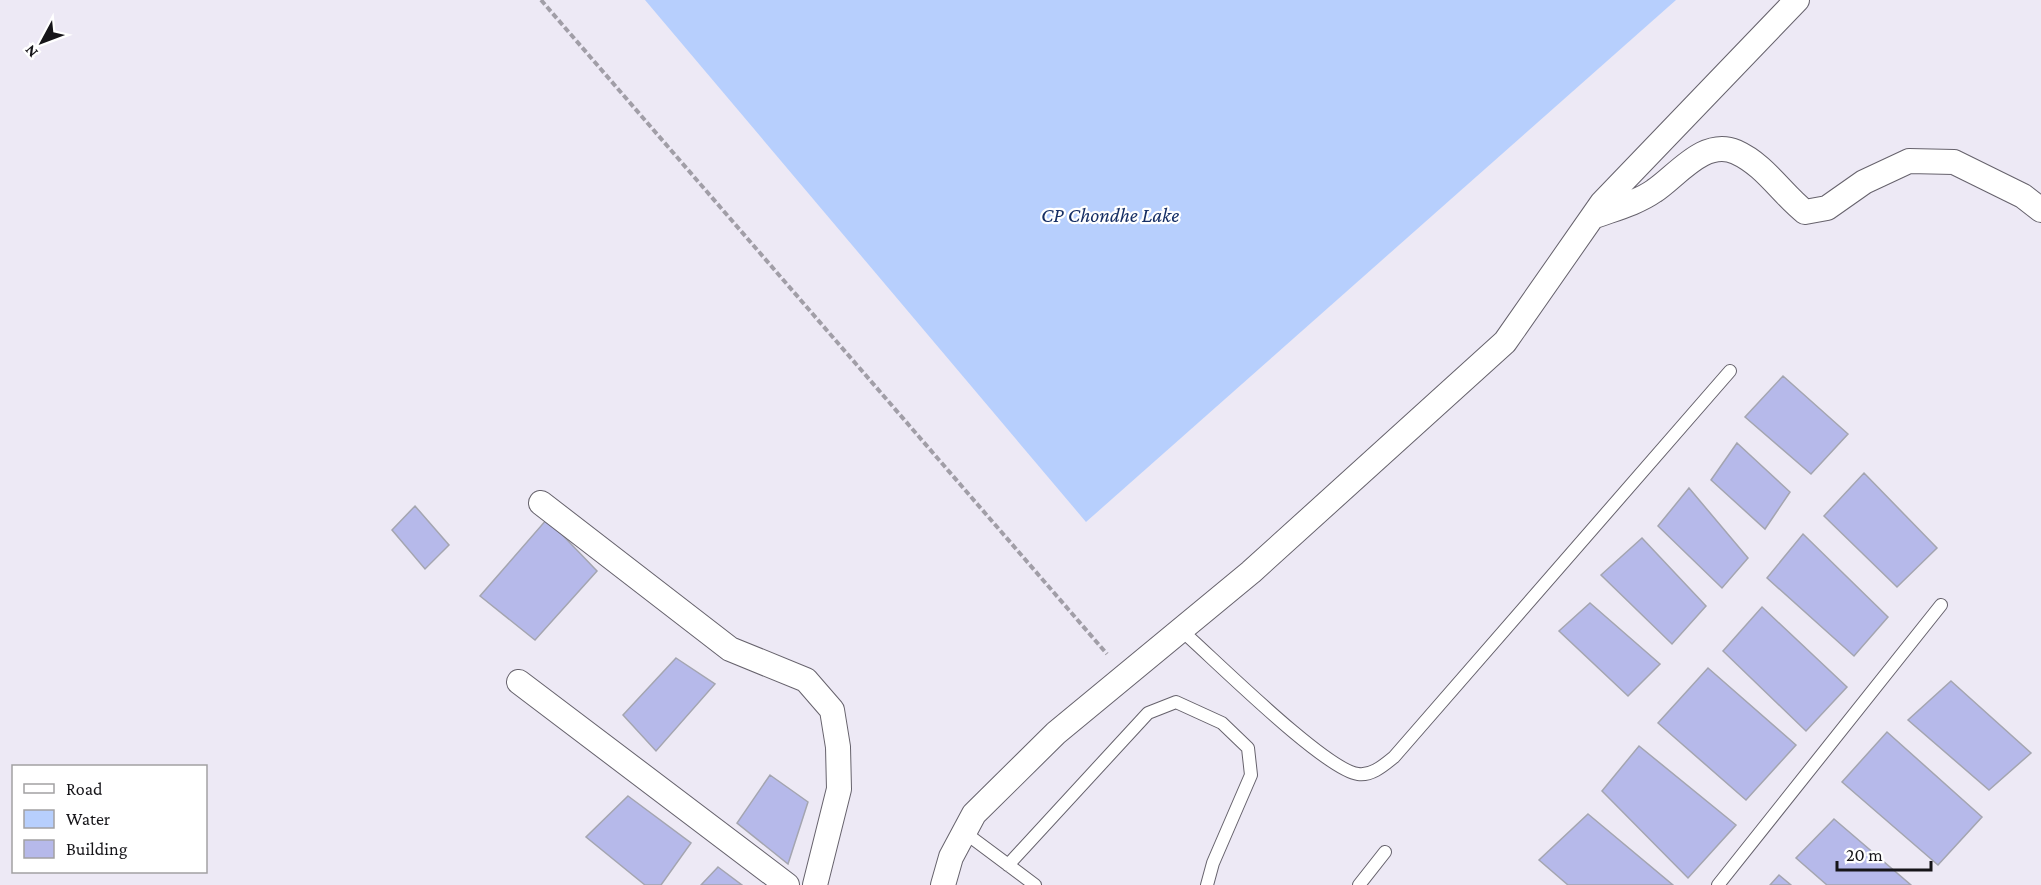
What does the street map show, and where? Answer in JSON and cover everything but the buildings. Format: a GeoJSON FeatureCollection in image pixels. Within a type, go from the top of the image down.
{"type":"FeatureCollection","features":[{"type":"Feature","properties":{"kind":"street"},"geometry":{"type":"LineString","coordinates":[[943,885],[951,857],[974,814],[1056,733],[1251,572],[1505,342],[1610,195],[1797,0]]}},
{"type":"Feature","properties":{"kind":"street"},"geometry":{"type":"LineString","coordinates":[[1593,217],[1653,192],[1684,166],[1708,151],[1735,151],[1764,170],[1789,199],[1805,212],[1827,208],[1864,182],[1909,161],[1954,162],[2023,196],[2041,210]]}},
{"type":"Feature","properties":{"kind":"street"},"geometry":{"type":"LineString","coordinates":[[540,503],[730,649],[807,680],[832,710],[838,747],[839,789],[815,885]]}},
{"type":"Feature","properties":{"kind":"street"},"geometry":{"type":"LineString","coordinates":[[519,682],[787,885]]}},
{"type":"Feature","properties":{"kind":"lane"},"geometry":{"type":"LineString","coordinates":[[1181,630],[1329,760],[1360,774],[1376,771],[1394,757],[1730,371]]}},
{"type":"Feature","properties":{"kind":"lane"},"geometry":{"type":"LineString","coordinates":[[1718,885],[1941,605]]}},
{"type":"Feature","properties":{"kind":"lane"},"geometry":{"type":"LineString","coordinates":[[1008,865],[1148,713],[1176,702],[1222,723],[1248,748],[1251,775],[1213,863],[1207,885]]}},
{"type":"Feature","properties":{"kind":"lane"},"geometry":{"type":"LineString","coordinates":[[964,832],[1035,885]]}},
{"type":"Feature","properties":{"kind":"lane"},"geometry":{"type":"LineString","coordinates":[[1359,885],[1385,852]]}},
{"type":"Feature","properties":{"kind":"path"},"geometry":{"type":"LineString","coordinates":[[541,0],[1125,675]]}},
{"type":"Feature","properties":{"kind":"water","name":"CP Chondhe Lake"},"geometry":{"type":"Polygon","coordinates":[[[645,0],[1676,0],[1086,522],[645,0]]]}}]}
